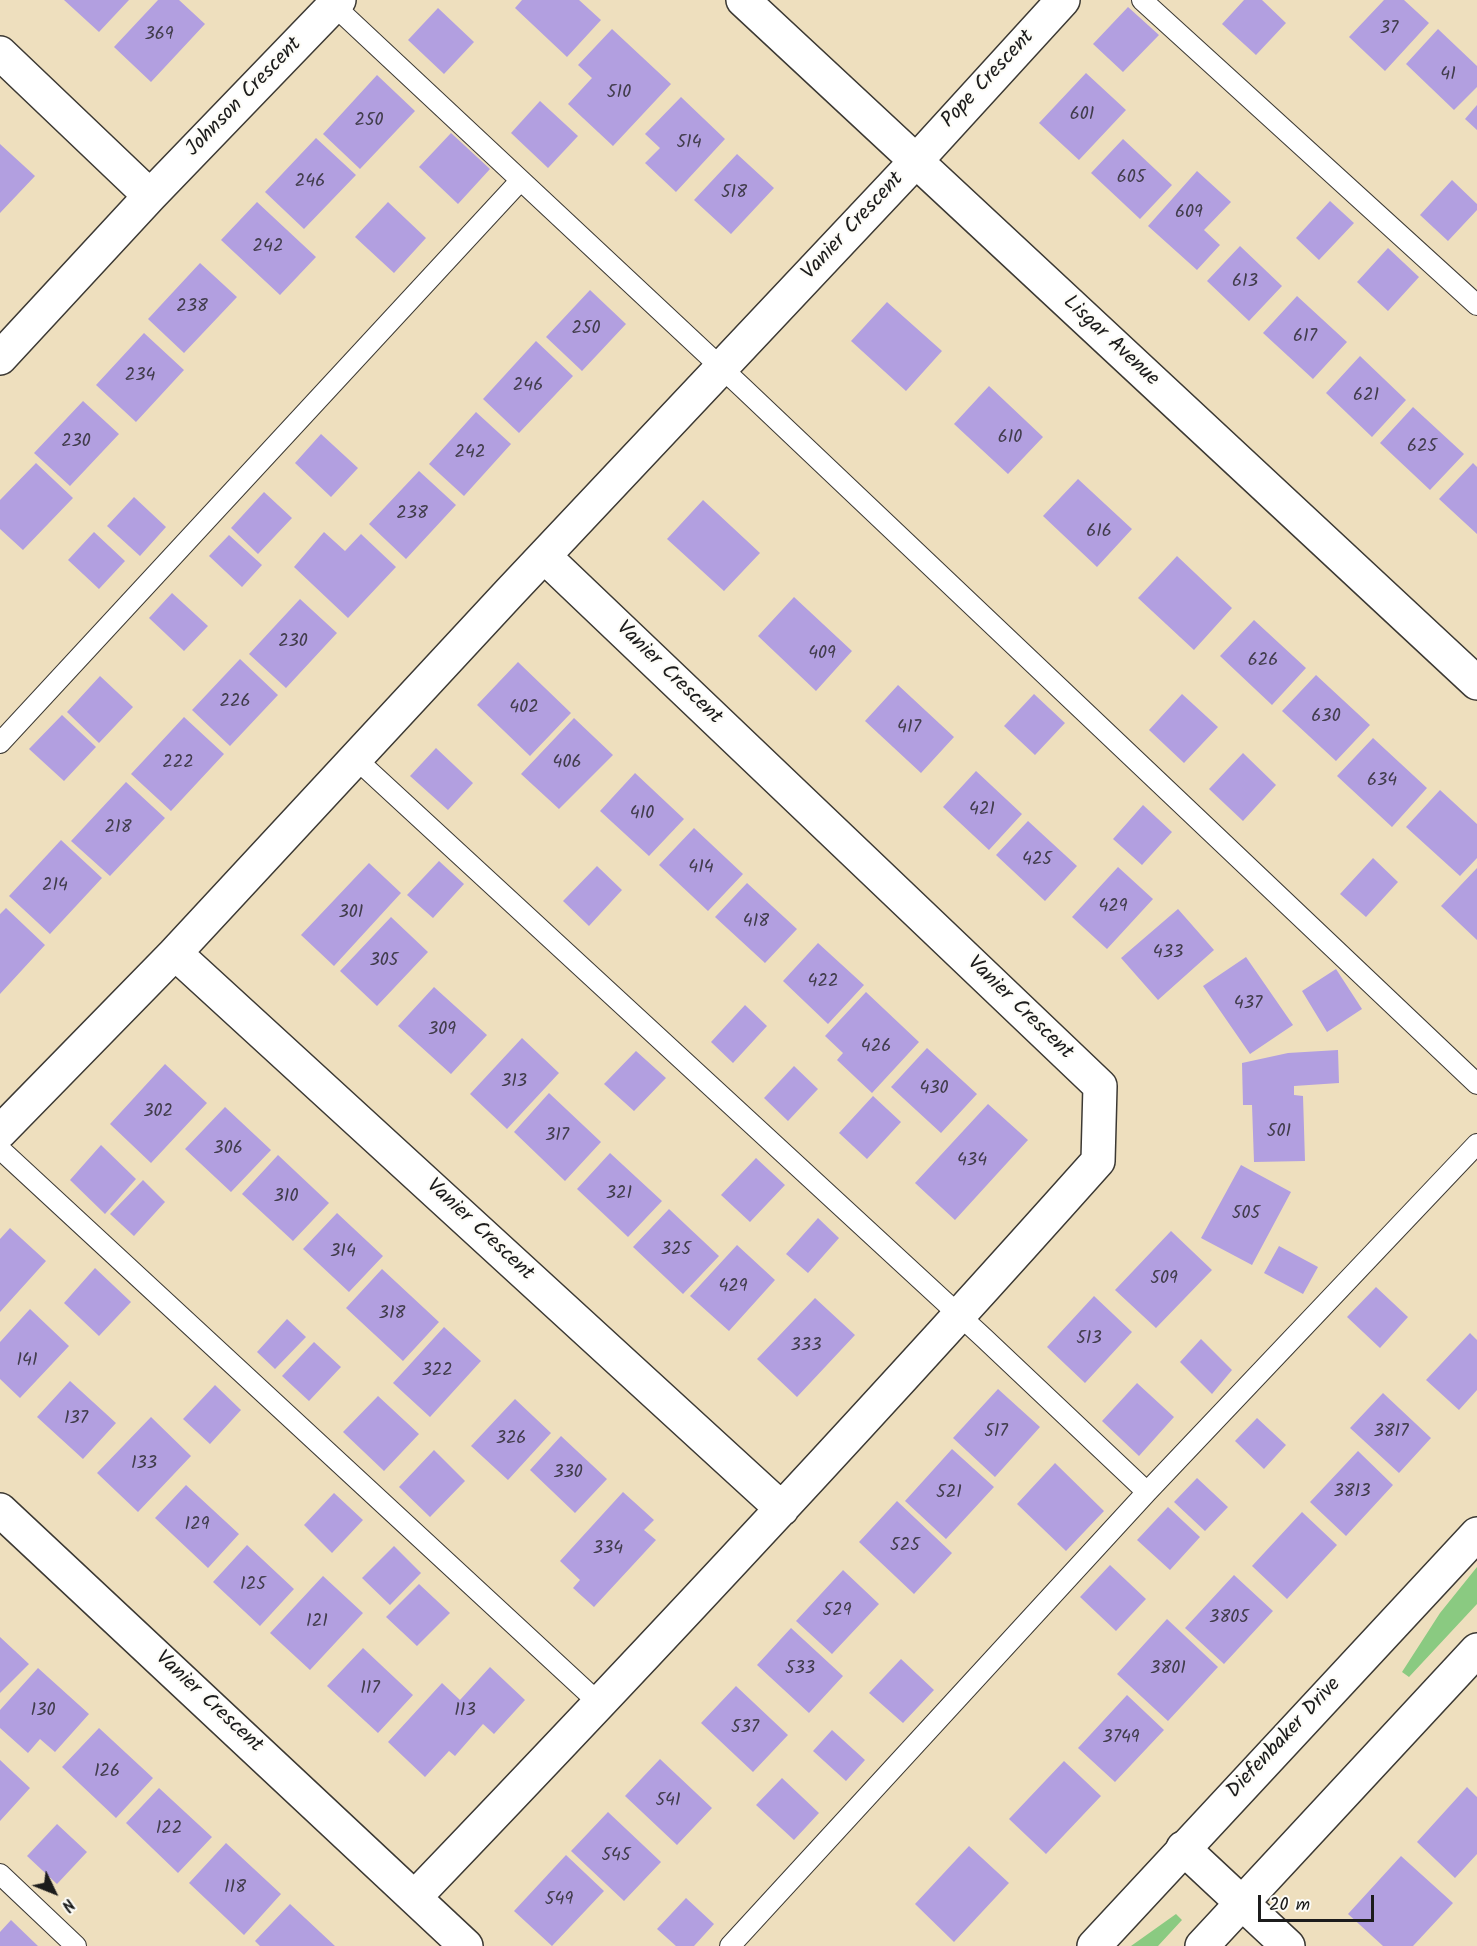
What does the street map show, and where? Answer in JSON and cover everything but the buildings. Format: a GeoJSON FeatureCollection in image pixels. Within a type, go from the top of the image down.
{"type":"FeatureCollection","features":[{"type":"Feature","properties":{"kind":"street","name":"Lisgar Avenue"},"geometry":{"type":"LineString","coordinates":[[743,0],[1477,683]]}},
{"type":"Feature","properties":{"kind":"street","name":"Pope Crescent"},"geometry":{"type":"LineString","coordinates":[[916,161],[1062,0]]}},
{"type":"Feature","properties":{"kind":"street","name":"Johnson Crescent"},"geometry":{"type":"LineString","coordinates":[[0,358],[333,2]]}},
{"type":"Feature","properties":{"kind":"street"},"geometry":{"type":"LineString","coordinates":[[0,53],[150,196]]}},
{"type":"Feature","properties":{"kind":"street","name":"Vanier Crescent"},"geometry":{"type":"LineString","coordinates":[[0,1132],[176,953],[355,758],[916,161]]}},
{"type":"Feature","properties":{"kind":"street","name":"Vanier Crescent"},"geometry":{"type":"LineString","coordinates":[[415,1897],[782,1509],[960,1316],[1098,1161],[1100,1086],[544,556]]}},
{"type":"Feature","properties":{"kind":"street","name":"Vanier Crescent"},"geometry":{"type":"LineString","coordinates":[[176,953],[782,1509]]}},
{"type":"Feature","properties":{"kind":"street","name":"Vanier Crescent"},"geometry":{"type":"LineString","coordinates":[[0,1510],[466,1946]]}},
{"type":"Feature","properties":{"kind":"street","name":"Diefenbaker Drive"},"geometry":{"type":"LineString","coordinates":[[1094,1946],[1477,1534]]}},
{"type":"Feature","properties":{"kind":"street"},"geometry":{"type":"LineString","coordinates":[[1202,1946],[1477,1650]]}},
{"type":"Feature","properties":{"kind":"street"},"geometry":{"type":"LineString","coordinates":[[1183,1848],[1288,1946]]}},
{"type":"Feature","properties":{"kind":"lane"},"geometry":{"type":"LineString","coordinates":[[1142,0],[1477,305]]}},
{"type":"Feature","properties":{"kind":"lane"},"geometry":{"type":"LineString","coordinates":[[333,2],[1477,1084]]}},
{"type":"Feature","properties":{"kind":"lane"},"geometry":{"type":"LineString","coordinates":[[0,742],[520,181]]}},
{"type":"Feature","properties":{"kind":"lane"},"geometry":{"type":"LineString","coordinates":[[355,758],[960,1316],[1147,1492]]}},
{"type":"Feature","properties":{"kind":"lane"},"geometry":{"type":"LineString","coordinates":[[730,1946],[1147,1492],[1477,1144]]}},
{"type":"Feature","properties":{"kind":"lane"},"geometry":{"type":"LineString","coordinates":[[0,1149],[600,1704]]}},
{"type":"Feature","properties":{"kind":"lane"},"geometry":{"type":"LineString","coordinates":[[0,1874],[76,1946]]}},
{"type":"Feature","properties":{"kind":"green space"},"geometry":{"type":"Polygon","coordinates":[[[1477,1567],[1477,1604],[1409,1677],[1402,1672],[1440,1613],[1477,1567]]]}},
{"type":"Feature","properties":{"kind":"green space"},"geometry":{"type":"Polygon","coordinates":[[[1176,1914],[1182,1920],[1158,1946],[1131,1946],[1176,1914]]]}}]}
